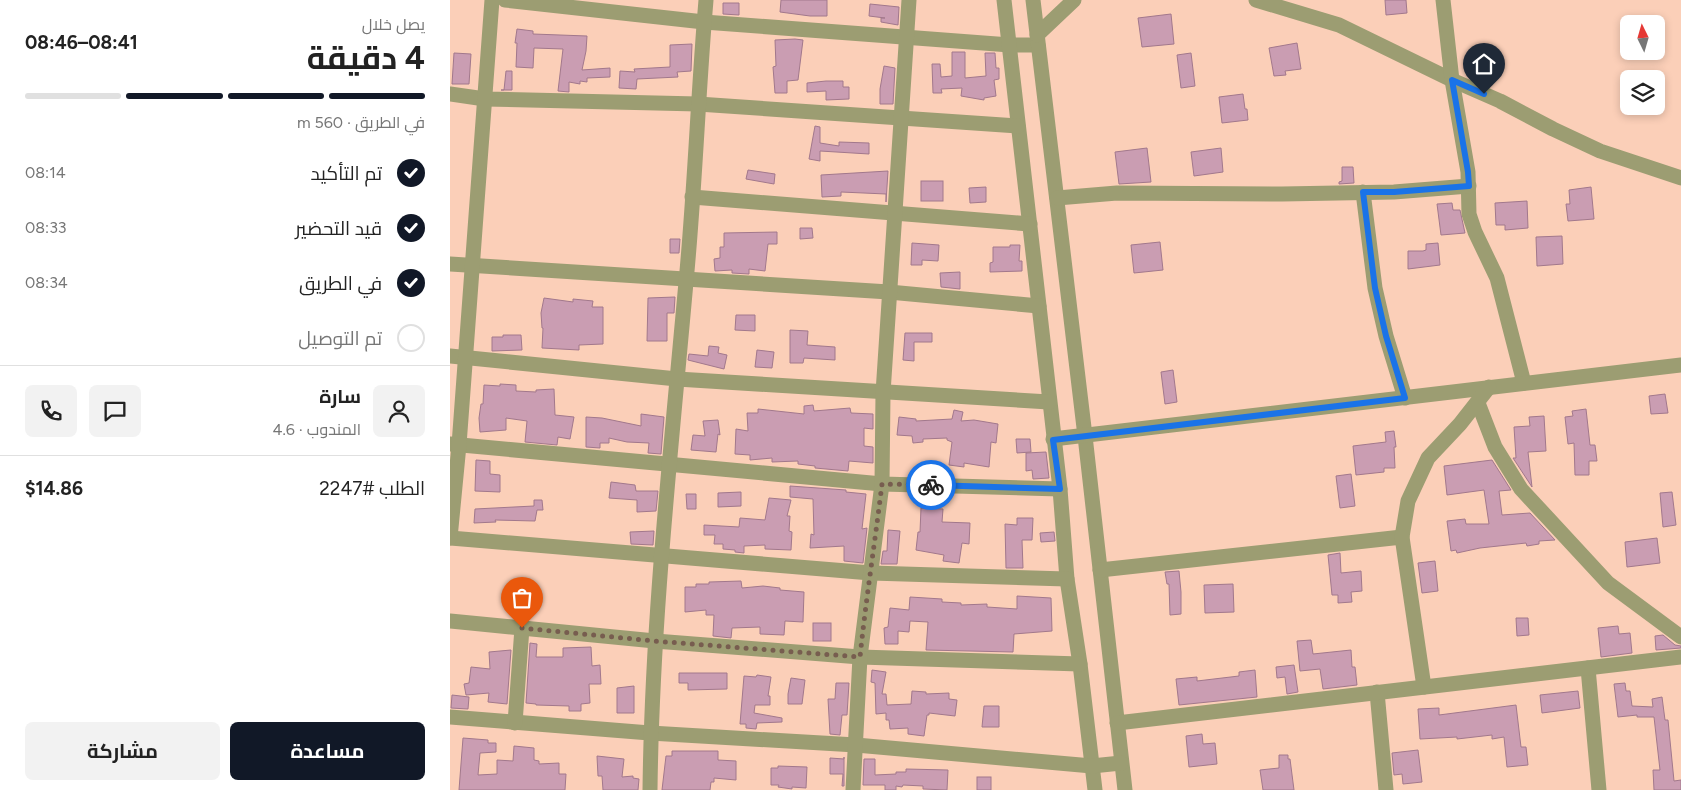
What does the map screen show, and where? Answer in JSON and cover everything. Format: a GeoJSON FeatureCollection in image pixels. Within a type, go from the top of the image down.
{"type":"FeatureCollection","features":[{"type":"Feature","properties":{"kind":"street"},"geometry":{"type":"LineString","coordinates":[[492,0],[472,266],[458,357],[450,538],[871,573],[1067,579]]}},
{"type":"Feature","properties":{"kind":"street"},"geometry":{"type":"LineString","coordinates":[[505,0],[704,22],[1010,44],[1037,40],[1074,0]]}},
{"type":"Feature","properties":{"kind":"street"},"geometry":{"type":"LineString","coordinates":[[650,790],[650,733],[660,556],[686,279],[706,0]]}},
{"type":"Feature","properties":{"kind":"street"},"geometry":{"type":"LineString","coordinates":[[853,790],[864,612],[871,573],[882,484],[883,393],[909,0]]}},
{"type":"Feature","properties":{"kind":"street"},"geometry":{"type":"LineString","coordinates":[[1004,0],[1060,489],[1067,579],[1080,664],[1095,790]]}},
{"type":"Feature","properties":{"kind":"street"},"geometry":{"type":"LineString","coordinates":[[1033,0],[1125,790]]}},
{"type":"Feature","properties":{"kind":"street"},"geometry":{"type":"LineString","coordinates":[[1256,0],[1339,24],[1600,151],[1681,178]]}},
{"type":"Feature","properties":{"kind":"street"},"geometry":{"type":"LineString","coordinates":[[1443,0],[1452,80],[1468,172],[1469,214],[1475,232],[1497,278],[1524,384]]}},
{"type":"Feature","properties":{"kind":"street"},"geometry":{"type":"LineString","coordinates":[[450,94],[485,99],[698,104],[1018,126]]}},
{"type":"Feature","properties":{"kind":"street"},"geometry":{"type":"LineString","coordinates":[[1057,198],[1117,193],[1394,192],[1469,186]]}},
{"type":"Feature","properties":{"kind":"street"},"geometry":{"type":"LineString","coordinates":[[1363,192],[1375,288],[1386,336],[1405,398]]}},
{"type":"Feature","properties":{"kind":"street"},"geometry":{"type":"LineString","coordinates":[[692,197],[1030,224]]}},
{"type":"Feature","properties":{"kind":"street"},"geometry":{"type":"LineString","coordinates":[[450,264],[890,292],[1039,306]]}},
{"type":"Feature","properties":{"kind":"street"},"geometry":{"type":"LineString","coordinates":[[458,357],[677,379],[1049,402]]}},
{"type":"Feature","properties":{"kind":"street"},"geometry":{"type":"LineString","coordinates":[[1053,440],[1681,365]]}},
{"type":"Feature","properties":{"kind":"street"},"geometry":{"type":"LineString","coordinates":[[1424,687],[1402,537],[1408,501],[1428,458],[1490,388]]}},
{"type":"Feature","properties":{"kind":"street"},"geometry":{"type":"LineString","coordinates":[[1478,403],[1495,447],[1521,489],[1608,583],[1681,637]]}},
{"type":"Feature","properties":{"kind":"street"},"geometry":{"type":"LineString","coordinates":[[454,445],[882,484],[1060,489]]}},
{"type":"Feature","properties":{"kind":"street"},"geometry":{"type":"LineString","coordinates":[[1100,570],[1402,537]]}},
{"type":"Feature","properties":{"kind":"street"},"geometry":{"type":"LineString","coordinates":[[450,621],[654,641],[860,657],[1080,664]]}},
{"type":"Feature","properties":{"kind":"street"},"geometry":{"type":"LineString","coordinates":[[515,723],[522,628]]}},
{"type":"Feature","properties":{"kind":"street"},"geometry":{"type":"LineString","coordinates":[[1117,723],[1681,657]]}},
{"type":"Feature","properties":{"kind":"street"},"geometry":{"type":"LineString","coordinates":[[1588,668],[1599,790]]}},
{"type":"Feature","properties":{"kind":"street"},"geometry":{"type":"LineString","coordinates":[[1377,692],[1386,790]]}},
{"type":"Feature","properties":{"kind":"street"},"geometry":{"type":"LineString","coordinates":[[450,717],[650,733],[856,745],[1092,766],[1121,763]]}},
{"type":"Feature","properties":{"kind":"building"},"geometry":{"type":"Polygon","coordinates":[[[781,0],[827,0],[827,16],[780,12],[781,0]]]}},
{"type":"Feature","properties":{"kind":"building"},"geometry":{"type":"Polygon","coordinates":[[[1385,0],[1406,0],[1407,13],[1386,15],[1385,0]]]}},
{"type":"Feature","properties":{"kind":"building"},"geometry":{"type":"Polygon","coordinates":[[[723,3],[739,3],[739,15],[723,14],[723,3]]]}},
{"type":"Feature","properties":{"kind":"building"},"geometry":{"type":"Polygon","coordinates":[[[870,4],[899,7],[898,25],[881,22],[881,18],[885,18],[869,16],[870,4]]]}},
{"type":"Feature","properties":{"kind":"building"},"geometry":{"type":"Polygon","coordinates":[[[1171,14],[1174,44],[1142,47],[1138,18],[1171,14]]]}},
{"type":"Feature","properties":{"kind":"building"},"geometry":{"type":"Polygon","coordinates":[[[517,29],[533,31],[533,34],[587,36],[582,70],[610,68],[610,77],[587,78],[587,82],[580,81],[580,84],[569,82],[569,92],[558,91],[563,49],[534,48],[533,68],[516,67],[517,43],[515,43],[517,29]]]}},
{"type":"Feature","properties":{"kind":"building"},"geometry":{"type":"Polygon","coordinates":[[[775,40],[803,40],[798,80],[787,81],[787,93],[775,93],[773,67],[776,66],[775,40]]]}},
{"type":"Feature","properties":{"kind":"building"},"geometry":{"type":"Polygon","coordinates":[[[1297,43],[1301,69],[1285,71],[1286,75],[1274,76],[1269,48],[1297,43]]]}},
{"type":"Feature","properties":{"kind":"building"},"geometry":{"type":"Polygon","coordinates":[[[692,44],[691,71],[677,72],[678,77],[637,79],[636,89],[619,88],[620,71],[635,72],[634,69],[670,67],[670,45],[692,44]]]}},
{"type":"Feature","properties":{"kind":"building"},"geometry":{"type":"Polygon","coordinates":[[[952,52],[965,52],[965,78],[986,76],[985,53],[995,53],[996,68],[999,68],[999,79],[994,80],[996,96],[984,98],[984,100],[961,96],[962,88],[941,89],[942,93],[933,93],[932,64],[940,64],[941,77],[952,76],[952,52]]]}},
{"type":"Feature","properties":{"kind":"building"},"geometry":{"type":"Polygon","coordinates":[[[454,53],[471,54],[469,84],[452,84],[454,53]]]}},
{"type":"Feature","properties":{"kind":"building"},"geometry":{"type":"Polygon","coordinates":[[[1191,53],[1195,86],[1181,88],[1177,55],[1191,53]]]}},
{"type":"Feature","properties":{"kind":"building"},"geometry":{"type":"Polygon","coordinates":[[[884,66],[895,68],[893,104],[880,104],[880,89],[884,66]]]}},
{"type":"Feature","properties":{"kind":"building"},"geometry":{"type":"Polygon","coordinates":[[[506,71],[512,71],[512,90],[504,90],[506,71]]]}},
{"type":"Feature","properties":{"kind":"building"},"geometry":{"type":"Polygon","coordinates":[[[843,81],[843,87],[849,87],[849,99],[826,100],[826,91],[807,92],[807,83],[843,81]]]}},
{"type":"Feature","properties":{"kind":"building"},"geometry":{"type":"Polygon","coordinates":[[[1243,94],[1248,120],[1222,123],[1219,97],[1243,94]]]}},
{"type":"Feature","properties":{"kind":"building"},"geometry":{"type":"Polygon","coordinates":[[[815,126],[820,127],[820,143],[839,146],[839,142],[869,143],[869,154],[820,151],[820,161],[809,159],[815,126]]]}},
{"type":"Feature","properties":{"kind":"building"},"geometry":{"type":"Polygon","coordinates":[[[1147,148],[1151,182],[1119,184],[1115,152],[1147,148]]]}},
{"type":"Feature","properties":{"kind":"building"},"geometry":{"type":"Polygon","coordinates":[[[1221,148],[1223,172],[1194,176],[1191,152],[1221,148]]]}},
{"type":"Feature","properties":{"kind":"building"},"geometry":{"type":"Polygon","coordinates":[[[1342,167],[1353,167],[1354,183],[1339,184],[1342,181],[1342,167]]]}},
{"type":"Feature","properties":{"kind":"building"},"geometry":{"type":"Polygon","coordinates":[[[748,170],[775,174],[774,184],[746,179],[748,170]]]}},
{"type":"Feature","properties":{"kind":"building"},"geometry":{"type":"Polygon","coordinates":[[[888,171],[886,202],[886,194],[841,192],[841,196],[822,197],[821,175],[888,171]]]}},
{"type":"Feature","properties":{"kind":"building"},"geometry":{"type":"Polygon","coordinates":[[[921,181],[943,181],[943,201],[921,201],[921,181]]]}},
{"type":"Feature","properties":{"kind":"building"},"geometry":{"type":"Polygon","coordinates":[[[986,187],[986,202],[970,203],[969,188],[986,187]]]}},
{"type":"Feature","properties":{"kind":"building"},"geometry":{"type":"Polygon","coordinates":[[[1591,187],[1594,219],[1568,221],[1566,204],[1570,204],[1569,190],[1591,187]]]}},
{"type":"Feature","properties":{"kind":"building"},"geometry":{"type":"Polygon","coordinates":[[[1527,201],[1528,228],[1505,230],[1505,225],[1496,225],[1495,203],[1527,201]]]}},
{"type":"Feature","properties":{"kind":"building"},"geometry":{"type":"Polygon","coordinates":[[[1452,203],[1453,210],[1460,210],[1465,233],[1441,235],[1437,204],[1452,203]]]}},
{"type":"Feature","properties":{"kind":"building"},"geometry":{"type":"Polygon","coordinates":[[[800,228],[812,228],[813,238],[800,239],[800,228]]]}},
{"type":"Feature","properties":{"kind":"building"},"geometry":{"type":"Polygon","coordinates":[[[777,232],[777,244],[768,244],[765,271],[749,269],[749,274],[732,273],[732,270],[715,271],[714,259],[720,258],[720,247],[724,247],[724,233],[777,232]]]}},
{"type":"Feature","properties":{"kind":"building"},"geometry":{"type":"Polygon","coordinates":[[[1562,236],[1563,264],[1537,266],[1536,237],[1562,236]]]}},
{"type":"Feature","properties":{"kind":"building"},"geometry":{"type":"Polygon","coordinates":[[[670,239],[680,239],[679,253],[670,253],[670,239]]]}},
{"type":"Feature","properties":{"kind":"building"},"geometry":{"type":"Polygon","coordinates":[[[1160,242],[1163,270],[1134,273],[1131,245],[1160,242]]]}},
{"type":"Feature","properties":{"kind":"building"},"geometry":{"type":"Polygon","coordinates":[[[912,243],[939,245],[938,261],[922,260],[922,265],[911,265],[912,243]]]}},
{"type":"Feature","properties":{"kind":"building"},"geometry":{"type":"Polygon","coordinates":[[[1438,243],[1440,265],[1408,269],[1408,251],[1423,251],[1426,250],[1426,244],[1438,243]]]}},
{"type":"Feature","properties":{"kind":"building"},"geometry":{"type":"Polygon","coordinates":[[[1010,245],[1020,245],[1019,261],[1022,261],[1022,271],[990,272],[990,263],[993,262],[993,247],[1010,247],[1010,245]]]}},
{"type":"Feature","properties":{"kind":"building"},"geometry":{"type":"Polygon","coordinates":[[[960,272],[960,289],[941,287],[940,273],[960,272]]]}},
{"type":"Feature","properties":{"kind":"building"},"geometry":{"type":"Polygon","coordinates":[[[675,297],[674,313],[667,313],[667,341],[647,341],[648,298],[675,297]]]}},
{"type":"Feature","properties":{"kind":"building"},"geometry":{"type":"Polygon","coordinates":[[[544,298],[573,302],[573,299],[593,301],[592,307],[603,307],[603,344],[579,345],[579,350],[542,348],[543,328],[541,313],[544,298]]]}},
{"type":"Feature","properties":{"kind":"building"},"geometry":{"type":"Polygon","coordinates":[[[736,315],[755,315],[755,331],[735,330],[736,315]]]}},
{"type":"Feature","properties":{"kind":"building"},"geometry":{"type":"Polygon","coordinates":[[[790,330],[808,331],[807,345],[835,347],[835,360],[804,358],[803,363],[790,363],[790,330]]]}},
{"type":"Feature","properties":{"kind":"building"},"geometry":{"type":"Polygon","coordinates":[[[905,333],[932,333],[932,342],[914,342],[914,361],[903,360],[905,333]]]}},
{"type":"Feature","properties":{"kind":"building"},"geometry":{"type":"Polygon","coordinates":[[[503,335],[521,335],[522,350],[492,351],[492,337],[503,337],[503,335]]]}},
{"type":"Feature","properties":{"kind":"building"},"geometry":{"type":"Polygon","coordinates":[[[709,346],[719,347],[718,353],[727,355],[724,369],[688,360],[689,354],[708,356],[709,346]]]}},
{"type":"Feature","properties":{"kind":"building"},"geometry":{"type":"Polygon","coordinates":[[[757,350],[774,352],[772,368],[755,367],[757,350]]]}},
{"type":"Feature","properties":{"kind":"building"},"geometry":{"type":"Polygon","coordinates":[[[1173,370],[1177,402],[1165,404],[1161,372],[1173,370]]]}},
{"type":"Feature","properties":{"kind":"building"},"geometry":{"type":"Polygon","coordinates":[[[500,384],[516,385],[516,391],[536,392],[536,390],[554,389],[555,415],[574,417],[570,439],[558,437],[557,445],[525,442],[527,421],[506,418],[506,430],[480,432],[479,418],[481,404],[483,404],[484,385],[500,386],[500,384]]]}},
{"type":"Feature","properties":{"kind":"building"},"geometry":{"type":"Polygon","coordinates":[[[1665,394],[1668,413],[1651,414],[1649,396],[1665,394]]]}},
{"type":"Feature","properties":{"kind":"building"},"geometry":{"type":"Polygon","coordinates":[[[813,405],[814,411],[850,408],[851,413],[873,414],[873,429],[864,428],[864,446],[873,447],[873,463],[849,461],[848,471],[815,468],[815,466],[798,464],[798,461],[772,462],[772,458],[750,460],[750,455],[735,454],[736,429],[748,431],[747,413],[758,413],[758,409],[804,414],[804,406],[813,405]]]}},
{"type":"Feature","properties":{"kind":"building"},"geometry":{"type":"Polygon","coordinates":[[[1586,409],[1590,445],[1595,445],[1597,461],[1589,461],[1589,475],[1575,475],[1574,443],[1568,444],[1565,417],[1573,416],[1572,411],[1586,409]]]}},
{"type":"Feature","properties":{"kind":"building"},"geometry":{"type":"Polygon","coordinates":[[[954,410],[963,412],[961,421],[974,420],[998,424],[996,443],[991,442],[989,467],[964,463],[964,467],[949,465],[952,442],[947,440],[947,438],[923,439],[923,442],[913,443],[912,436],[897,435],[899,417],[916,419],[916,421],[952,419],[954,410]]]}},
{"type":"Feature","properties":{"kind":"building"},"geometry":{"type":"Polygon","coordinates":[[[641,414],[664,417],[661,454],[648,453],[649,443],[627,442],[609,438],[609,443],[600,443],[600,448],[586,447],[586,417],[602,418],[641,426],[641,414]]]}},
{"type":"Feature","properties":{"kind":"building"},"geometry":{"type":"Polygon","coordinates":[[[1544,416],[1546,451],[1528,452],[1532,487],[1513,458],[1516,458],[1514,427],[1530,426],[1529,417],[1544,416]]]}},
{"type":"Feature","properties":{"kind":"building"},"geometry":{"type":"Polygon","coordinates":[[[718,420],[720,435],[718,434],[716,452],[691,450],[693,435],[705,436],[703,421],[718,420]]]}},
{"type":"Feature","properties":{"kind":"building"},"geometry":{"type":"Polygon","coordinates":[[[1394,431],[1396,447],[1394,447],[1395,468],[1384,468],[1384,472],[1356,475],[1353,446],[1386,442],[1385,432],[1394,431]]]}},
{"type":"Feature","properties":{"kind":"building"},"geometry":{"type":"Polygon","coordinates":[[[1016,439],[1030,439],[1031,452],[1017,453],[1016,439]]]}},
{"type":"Feature","properties":{"kind":"building"},"geometry":{"type":"Polygon","coordinates":[[[1046,452],[1049,478],[1033,479],[1032,470],[1026,471],[1026,453],[1046,452]]]}},
{"type":"Feature","properties":{"kind":"building"},"geometry":{"type":"Polygon","coordinates":[[[476,460],[490,461],[490,474],[500,475],[500,492],[475,491],[476,460]]]}},
{"type":"Feature","properties":{"kind":"building"},"geometry":{"type":"Polygon","coordinates":[[[1492,460],[1511,490],[1499,491],[1502,515],[1530,513],[1555,540],[1539,541],[1539,544],[1527,546],[1526,543],[1480,548],[1457,553],[1456,550],[1451,551],[1447,521],[1465,519],[1466,524],[1489,524],[1484,490],[1447,495],[1444,466],[1492,460]]]}},
{"type":"Feature","properties":{"kind":"building"},"geometry":{"type":"Polygon","coordinates":[[[1351,474],[1355,506],[1340,508],[1336,476],[1351,474]]]}},
{"type":"Feature","properties":{"kind":"building"},"geometry":{"type":"Polygon","coordinates":[[[611,482],[635,485],[636,491],[658,491],[656,511],[637,512],[637,500],[609,498],[611,482]]]}},
{"type":"Feature","properties":{"kind":"building"},"geometry":{"type":"Polygon","coordinates":[[[790,486],[846,490],[846,492],[866,494],[862,529],[867,528],[863,563],[844,561],[844,546],[810,548],[811,534],[814,535],[813,499],[790,497],[790,486]]]}},
{"type":"Feature","properties":{"kind":"building"},"geometry":{"type":"Polygon","coordinates":[[[741,492],[741,506],[718,507],[718,493],[741,492]]]}},
{"type":"Feature","properties":{"kind":"building"},"geometry":{"type":"Polygon","coordinates":[[[1672,492],[1676,525],[1663,527],[1660,493],[1672,492]]]}},
{"type":"Feature","properties":{"kind":"building"},"geometry":{"type":"Polygon","coordinates":[[[686,494],[696,494],[696,509],[687,509],[686,494]]]}},
{"type":"Feature","properties":{"kind":"building"},"geometry":{"type":"Polygon","coordinates":[[[769,498],[791,500],[787,516],[790,516],[789,531],[792,532],[791,550],[765,549],[765,545],[744,546],[744,553],[735,552],[735,550],[723,549],[723,544],[714,544],[715,535],[704,535],[704,525],[739,527],[740,518],[765,520],[769,498]]]}},
{"type":"Feature","properties":{"kind":"building"},"geometry":{"type":"Polygon","coordinates":[[[534,500],[542,500],[543,510],[537,510],[535,521],[495,520],[496,522],[474,523],[475,509],[534,506],[534,500]]]}},
{"type":"Feature","properties":{"kind":"building"},"geometry":{"type":"Polygon","coordinates":[[[921,508],[943,509],[942,522],[970,523],[969,544],[962,543],[959,563],[943,561],[944,555],[916,550],[918,532],[920,532],[921,508]]]}},
{"type":"Feature","properties":{"kind":"building"},"geometry":{"type":"Polygon","coordinates":[[[1017,518],[1033,518],[1032,540],[1022,540],[1023,568],[1006,568],[1005,524],[1017,525],[1017,518]]]}},
{"type":"Feature","properties":{"kind":"building"},"geometry":{"type":"Polygon","coordinates":[[[888,530],[900,531],[897,564],[881,564],[883,551],[887,551],[888,530]]]}},
{"type":"Feature","properties":{"kind":"building"},"geometry":{"type":"Polygon","coordinates":[[[654,531],[653,545],[631,544],[630,532],[654,531]]]}},
{"type":"Feature","properties":{"kind":"building"},"geometry":{"type":"Polygon","coordinates":[[[1054,532],[1055,541],[1041,542],[1040,533],[1054,532]]]}},
{"type":"Feature","properties":{"kind":"building"},"geometry":{"type":"Polygon","coordinates":[[[1657,538],[1660,563],[1627,567],[1625,542],[1657,538]]]}},
{"type":"Feature","properties":{"kind":"building"},"geometry":{"type":"Polygon","coordinates":[[[1340,553],[1341,573],[1361,571],[1362,591],[1351,592],[1352,602],[1338,603],[1338,595],[1332,595],[1328,555],[1340,553]]]}},
{"type":"Feature","properties":{"kind":"building"},"geometry":{"type":"Polygon","coordinates":[[[1435,561],[1438,591],[1422,593],[1418,563],[1435,561]]]}},
{"type":"Feature","properties":{"kind":"building"},"geometry":{"type":"Polygon","coordinates":[[[1179,571],[1181,614],[1170,615],[1169,584],[1167,584],[1165,572],[1179,571]]]}},
{"type":"Feature","properties":{"kind":"building"},"geometry":{"type":"Polygon","coordinates":[[[741,581],[742,588],[763,586],[804,592],[803,622],[785,621],[784,635],[760,634],[760,627],[732,628],[731,638],[713,636],[714,615],[706,615],[706,610],[685,612],[685,587],[696,587],[696,584],[709,584],[709,582],[741,581]]]}},
{"type":"Feature","properties":{"kind":"building"},"geometry":{"type":"Polygon","coordinates":[[[1233,584],[1234,612],[1205,613],[1204,585],[1233,584]]]}},
{"type":"Feature","properties":{"kind":"building"},"geometry":{"type":"Polygon","coordinates":[[[1017,596],[1051,598],[1052,631],[1014,634],[1013,652],[926,650],[928,622],[910,621],[909,632],[898,631],[898,644],[885,644],[884,628],[888,627],[890,608],[909,610],[910,597],[942,599],[942,602],[961,603],[961,605],[987,604],[987,607],[1017,609],[1017,596]]]}},
{"type":"Feature","properties":{"kind":"building"},"geometry":{"type":"Polygon","coordinates":[[[1516,618],[1528,618],[1529,635],[1517,636],[1516,618]]]}},
{"type":"Feature","properties":{"kind":"building"},"geometry":{"type":"Polygon","coordinates":[[[813,623],[831,623],[831,641],[813,641],[813,623]]]}},
{"type":"Feature","properties":{"kind":"building"},"geometry":{"type":"Polygon","coordinates":[[[1618,626],[1619,634],[1630,633],[1632,653],[1601,657],[1598,628],[1618,626]]]}},
{"type":"Feature","properties":{"kind":"building"},"geometry":{"type":"Polygon","coordinates":[[[1663,635],[1675,645],[1681,646],[1681,648],[1656,650],[1655,636],[1663,635]]]}},
{"type":"Feature","properties":{"kind":"building"},"geometry":{"type":"Polygon","coordinates":[[[1311,640],[1313,654],[1351,650],[1352,667],[1355,667],[1357,685],[1323,689],[1320,669],[1300,671],[1297,641],[1311,640]]]}},
{"type":"Feature","properties":{"kind":"building"},"geometry":{"type":"Polygon","coordinates":[[[530,643],[537,644],[536,657],[563,657],[563,648],[591,647],[592,666],[600,665],[601,684],[589,684],[590,703],[581,704],[581,711],[569,711],[569,706],[526,703],[530,643]]]}},
{"type":"Feature","properties":{"kind":"building"},"geometry":{"type":"Polygon","coordinates":[[[511,650],[507,704],[488,702],[489,693],[466,695],[464,684],[469,683],[471,667],[490,669],[489,652],[511,650]]]}},
{"type":"Feature","properties":{"kind":"building"},"geometry":{"type":"Polygon","coordinates":[[[1294,665],[1298,692],[1287,694],[1285,677],[1277,678],[1276,667],[1294,665]]]}},
{"type":"Feature","properties":{"kind":"building"},"geometry":{"type":"Polygon","coordinates":[[[872,670],[886,672],[882,694],[886,694],[887,705],[911,704],[912,691],[926,692],[926,694],[949,693],[949,699],[957,700],[955,716],[929,713],[927,715],[924,736],[908,734],[908,728],[890,729],[889,720],[886,720],[886,713],[876,714],[875,683],[871,682],[872,670]]]}},
{"type":"Feature","properties":{"kind":"building"},"geometry":{"type":"Polygon","coordinates":[[[1255,670],[1257,697],[1179,705],[1176,679],[1197,677],[1197,681],[1239,676],[1239,672],[1255,670]]]}},
{"type":"Feature","properties":{"kind":"building"},"geometry":{"type":"Polygon","coordinates":[[[679,673],[727,673],[727,689],[688,690],[688,683],[679,683],[679,673]]]}},
{"type":"Feature","properties":{"kind":"building"},"geometry":{"type":"Polygon","coordinates":[[[757,675],[771,677],[768,696],[770,696],[770,705],[755,705],[754,713],[782,718],[782,722],[757,723],[756,729],[746,728],[746,724],[740,724],[744,676],[756,677],[757,675]]]}},
{"type":"Feature","properties":{"kind":"building"},"geometry":{"type":"Polygon","coordinates":[[[791,678],[805,680],[802,704],[788,704],[791,678]]]}},
{"type":"Feature","properties":{"kind":"building"},"geometry":{"type":"Polygon","coordinates":[[[836,683],[849,683],[847,715],[842,715],[840,735],[830,734],[828,699],[835,699],[836,683]]]}},
{"type":"Feature","properties":{"kind":"building"},"geometry":{"type":"Polygon","coordinates":[[[1625,683],[1626,691],[1630,691],[1632,706],[1653,707],[1652,699],[1662,697],[1665,720],[1668,720],[1674,781],[1681,780],[1681,790],[1654,790],[1653,770],[1660,770],[1654,717],[1637,717],[1637,715],[1618,717],[1614,684],[1625,683]]]}},
{"type":"Feature","properties":{"kind":"building"},"geometry":{"type":"Polygon","coordinates":[[[634,686],[634,713],[617,713],[617,688],[634,686]]]}},
{"type":"Feature","properties":{"kind":"building"},"geometry":{"type":"Polygon","coordinates":[[[1578,691],[1580,708],[1542,713],[1540,695],[1578,691]]]}},
{"type":"Feature","properties":{"kind":"building"},"geometry":{"type":"Polygon","coordinates":[[[452,695],[469,697],[468,709],[451,708],[452,695]]]}},
{"type":"Feature","properties":{"kind":"building"},"geometry":{"type":"Polygon","coordinates":[[[1516,705],[1521,747],[1526,747],[1528,765],[1507,767],[1504,737],[1492,739],[1492,735],[1457,739],[1457,737],[1420,739],[1418,709],[1439,708],[1439,715],[1516,705]]]}},
{"type":"Feature","properties":{"kind":"building"},"geometry":{"type":"Polygon","coordinates":[[[984,706],[999,706],[999,727],[982,727],[984,706]]]}},
{"type":"Feature","properties":{"kind":"building"},"geometry":{"type":"Polygon","coordinates":[[[1202,734],[1203,744],[1215,743],[1217,764],[1189,767],[1186,736],[1202,734]]]}},
{"type":"Feature","properties":{"kind":"building"},"geometry":{"type":"Polygon","coordinates":[[[463,738],[488,740],[488,743],[496,743],[496,752],[480,753],[478,775],[497,774],[497,760],[513,761],[514,746],[534,748],[534,760],[539,761],[539,764],[559,763],[559,774],[566,774],[565,790],[459,790],[463,738]]]}},
{"type":"Feature","properties":{"kind":"building"},"geometry":{"type":"Polygon","coordinates":[[[1418,750],[1422,782],[1403,784],[1402,774],[1394,775],[1392,753],[1418,750]]]}},
{"type":"Feature","properties":{"kind":"building"},"geometry":{"type":"Polygon","coordinates":[[[672,751],[718,751],[718,760],[736,761],[736,780],[714,778],[714,782],[711,782],[710,790],[662,790],[666,756],[672,756],[672,751]]]}},
{"type":"Feature","properties":{"kind":"building"},"geometry":{"type":"Polygon","coordinates":[[[1279,755],[1288,755],[1288,759],[1290,759],[1294,790],[1263,790],[1260,770],[1279,768],[1279,755]]]}},
{"type":"Feature","properties":{"kind":"building"},"geometry":{"type":"Polygon","coordinates":[[[597,756],[624,759],[622,777],[633,776],[633,778],[639,779],[638,790],[603,790],[602,776],[598,776],[597,756]]]}},
{"type":"Feature","properties":{"kind":"building"},"geometry":{"type":"Polygon","coordinates":[[[830,758],[844,759],[844,786],[842,786],[843,774],[830,774],[830,758]]]}},
{"type":"Feature","properties":{"kind":"building"},"geometry":{"type":"Polygon","coordinates":[[[864,759],[875,759],[875,775],[896,774],[896,772],[906,772],[906,769],[948,770],[947,790],[923,789],[923,786],[903,785],[902,787],[896,786],[896,790],[885,790],[885,785],[863,785],[864,759]]]}},
{"type":"Feature","properties":{"kind":"building"},"geometry":{"type":"Polygon","coordinates":[[[778,766],[807,767],[806,788],[792,787],[792,789],[771,785],[771,768],[778,768],[778,766]]]}},
{"type":"Feature","properties":{"kind":"building"},"geometry":{"type":"Polygon","coordinates":[[[977,777],[991,777],[991,790],[977,790],[977,777]]]}},
{"type":"Feature","properties":{"kind":"way so far"},"geometry":{"type":"LineString","coordinates":[[522,628],[654,641],[860,657],[864,612],[871,573],[882,484],[931,485]]}},
{"type":"Feature","properties":{"kind":"route"},"geometry":{"type":"LineString","coordinates":[[931,485],[1060,489],[1053,440],[1405,398],[1398,370],[1386,336],[1375,288],[1363,192],[1394,192],[1469,186],[1452,80],[1484,94]]}}]}
